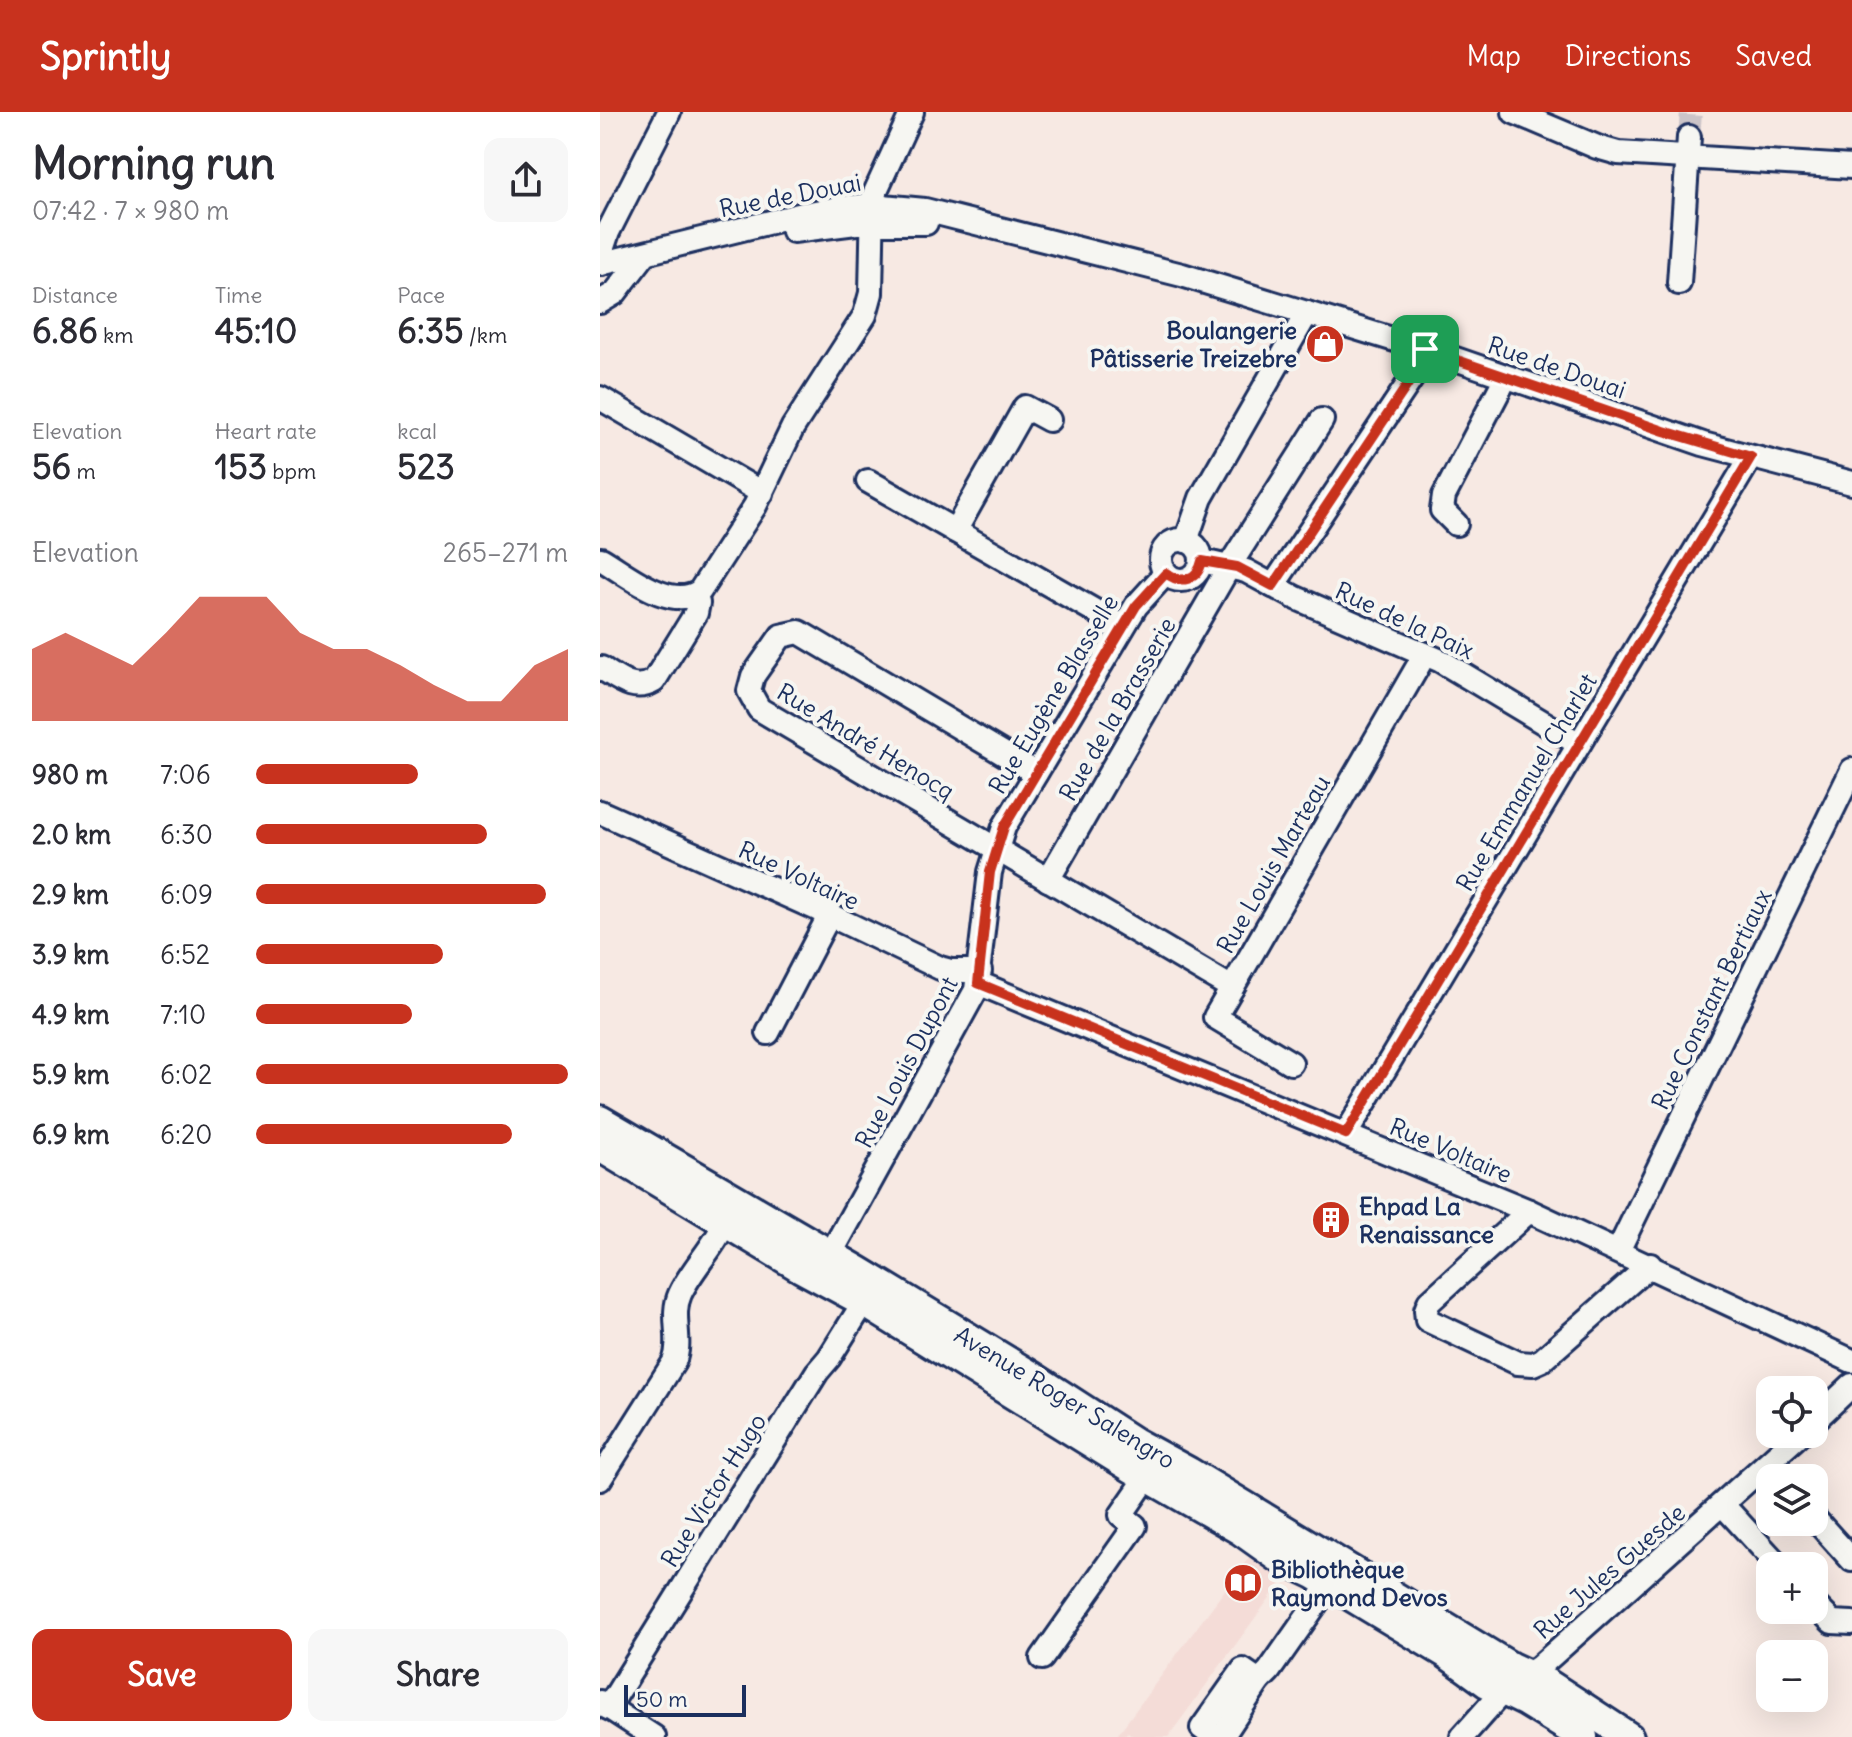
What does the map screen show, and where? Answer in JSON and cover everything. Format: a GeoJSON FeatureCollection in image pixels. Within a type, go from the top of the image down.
{"type":"FeatureCollection","features":[{"type":"Feature","properties":{"kind":"main road","name":"Avenue Roger Salengro"},"geometry":{"type":"LineString","coordinates":[[600,1120],[675,1166],[727,1210]]}},
{"type":"Feature","properties":{"kind":"main road","name":"Avenue Roger Salengro"},"geometry":{"type":"LineString","coordinates":[[600,1147],[727,1210],[817,1263],[1032,1376],[1516,1683]]}},
{"type":"Feature","properties":{"kind":"main road","name":"Avenue Roger Salengro"},"geometry":{"type":"LineString","coordinates":[[817,1263],[864,1302],[1240,1530],[1285,1561],[1516,1683]]}},
{"type":"Feature","properties":{"kind":"main road"},"geometry":{"type":"LineString","coordinates":[[1516,1683],[1583,1737]]}},
{"type":"Feature","properties":{"kind":"main road"},"geometry":{"type":"LineString","coordinates":[[1516,1683],[1629,1737]]}},
{"type":"Feature","properties":{"kind":"street"},"geometry":{"type":"LineString","coordinates":[[601,264],[608,232],[669,112]]}},
{"type":"Feature","properties":{"kind":"street"},"geometry":{"type":"LineString","coordinates":[[601,559],[664,595],[681,599],[700,591],[762,493],[793,427],[865,315],[871,293],[872,214],[876,187],[912,112]]}},
{"type":"Feature","properties":{"kind":"street"},"geometry":{"type":"LineString","coordinates":[[1514,112],[1535,116],[1607,150],[1689,147],[1852,167]]}},
{"type":"Feature","properties":{"kind":"street"},"geometry":{"type":"LineString","coordinates":[[1679,283],[1689,147]]}},
{"type":"Feature","properties":{"kind":"street","name":"Rue de Douai"},"geometry":{"type":"LineString","coordinates":[[601,264],[669,248],[872,214],[1015,233],[1160,269],[1425,349],[1703,444],[1852,483]]}},
{"type":"Feature","properties":{"kind":"street"},"geometry":{"type":"LineString","coordinates":[[600,302],[615,293],[645,254]]}},
{"type":"Feature","properties":{"kind":"street"},"geometry":{"type":"LineString","coordinates":[[1186,541],[1201,498],[1307,313]]}},
{"type":"Feature","properties":{"kind":"street"},"geometry":{"type":"LineString","coordinates":[[1273,586],[1412,378],[1425,349]]}},
{"type":"Feature","properties":{"kind":"street"},"geometry":{"type":"LineString","coordinates":[[1456,524],[1442,510],[1444,496],[1506,377]]}},
{"type":"Feature","properties":{"kind":"street"},"geometry":{"type":"LineString","coordinates":[[600,398],[762,493]]}},
{"type":"Feature","properties":{"kind":"street"},"geometry":{"type":"LineString","coordinates":[[955,531],[1025,407],[1049,420]]}},
{"type":"Feature","properties":{"kind":"street","name":"Rue de la Brasserie"},"geometry":{"type":"LineString","coordinates":[[1048,880],[1230,565],[1322,420]]}},
{"type":"Feature","properties":{"kind":"street","name":"Rue Emmanuel Charlet"},"geometry":{"type":"LineString","coordinates":[[1346,1134],[1751,457]]}},
{"type":"Feature","properties":{"kind":"street"},"geometry":{"type":"LineString","coordinates":[[868,481],[1123,627]]}},
{"type":"Feature","properties":{"kind":"street"},"geometry":{"type":"LineString","coordinates":[[1186,541],[1197,548],[1202,561],[1196,573],[1185,580],[1175,579],[1166,573],[1162,564],[1163,551],[1173,542],[1186,541]]}},
{"type":"Feature","properties":{"kind":"street","name":"Rue de la Paix"},"geometry":{"type":"LineString","coordinates":[[1202,561],[1246,571],[1449,665],[1579,744]]}},
{"type":"Feature","properties":{"kind":"street","name":"Rue Eugène Blasselle"},"geometry":{"type":"LineString","coordinates":[[996,849],[1004,827],[1123,627],[1140,600],[1166,573]]}},
{"type":"Feature","properties":{"kind":"street"},"geometry":{"type":"LineString","coordinates":[[601,668],[632,686],[644,686],[654,681],[696,613],[698,603],[695,595]]}},
{"type":"Feature","properties":{"kind":"street","name":"Rue André Henocq"},"geometry":{"type":"LineString","coordinates":[[996,849],[759,709],[749,691],[753,676],[781,636],[799,632],[1036,773]]}},
{"type":"Feature","properties":{"kind":"street","name":"Rue Louis Marteau"},"geometry":{"type":"LineString","coordinates":[[996,849],[1232,988],[1425,654]]}},
{"type":"Feature","properties":{"kind":"street","name":"Rue Constant Bertiaux"},"geometry":{"type":"LineString","coordinates":[[1618,1251],[1852,770]]}},
{"type":"Feature","properties":{"kind":"street","name":"Rue Voltaire"},"geometry":{"type":"LineString","coordinates":[[600,812],[940,968],[979,977],[1529,1211],[1852,1361]]}},
{"type":"Feature","properties":{"kind":"street","name":"Rue Louis Dupont"},"geometry":{"type":"LineString","coordinates":[[817,1263],[913,1108],[979,977],[990,872],[996,849]]}},
{"type":"Feature","properties":{"kind":"street"},"geometry":{"type":"LineString","coordinates":[[768,1033],[829,916]]}},
{"type":"Feature","properties":{"kind":"street"},"geometry":{"type":"LineString","coordinates":[[1232,988],[1215,1017],[1291,1063]]}},
{"type":"Feature","properties":{"kind":"street"},"geometry":{"type":"LineString","coordinates":[[600,1130],[727,1210]]}},
{"type":"Feature","properties":{"kind":"street"},"geometry":{"type":"LineString","coordinates":[[600,1138],[727,1210]]}},
{"type":"Feature","properties":{"kind":"street"},"geometry":{"type":"LineString","coordinates":[[600,1479],[674,1362],[678,1349],[680,1294],[727,1210]]}},
{"type":"Feature","properties":{"kind":"street"},"geometry":{"type":"LineString","coordinates":[[1529,1211],[1429,1302],[1427,1320],[1518,1363],[1538,1363],[1650,1265]]}},
{"type":"Feature","properties":{"kind":"street","name":"Rue Victor Hugo"},"geometry":{"type":"LineString","coordinates":[[604,1705],[864,1302]]}},
{"type":"Feature","properties":{"kind":"street"},"geometry":{"type":"LineString","coordinates":[[1828,1408],[1852,1385]]}},
{"type":"Feature","properties":{"kind":"street"},"geometry":{"type":"LineString","coordinates":[[1042,1658],[1135,1526],[1121,1515],[1148,1476]]}},
{"type":"Feature","properties":{"kind":"street","name":"Rue Jules Guesde"},"geometry":{"type":"LineString","coordinates":[[1462,1737],[1516,1683],[1723,1505],[1756,1483]]}},
{"type":"Feature","properties":{"kind":"street","name":"Rue Jules Guesde"},"geometry":{"type":"LineString","coordinates":[[1723,1505],[1766,1552]]}},
{"type":"Feature","properties":{"kind":"street"},"geometry":{"type":"LineString","coordinates":[[1828,1533],[1852,1560]]}},
{"type":"Feature","properties":{"kind":"street"},"geometry":{"type":"LineString","coordinates":[[1222,1737],[1330,1584]]}},
{"type":"Feature","properties":{"kind":"street"},"geometry":{"type":"LineString","coordinates":[[1828,1618],[1832,1622],[1852,1623]]}},
{"type":"Feature","properties":{"kind":"street"},"geometry":{"type":"LineString","coordinates":[[1214,1737],[1202,1728],[1243,1670],[1259,1681]]}},
{"type":"Feature","properties":{"kind":"street"},"geometry":{"type":"LineString","coordinates":[[1516,1683],[1598,1737]]}},
{"type":"Feature","properties":{"kind":"street"},"geometry":{"type":"LineString","coordinates":[[1516,1683],[1613,1737]]}},
{"type":"Feature","properties":{"kind":"street"},"geometry":{"type":"LineString","coordinates":[[604,1705],[654,1737]]}},
{"type":"Feature","properties":{"kind":"shaded area"},"geometry":{"type":"Polygon","coordinates":[[[1253,1552],[1288,1573],[1168,1737],[1134,1737],[1128,1732],[1122,1737],[1118,1734],[1253,1552]]]}},
{"type":"Feature","properties":{"kind":"tunnel"},"geometry":{"type":"LineString","coordinates":[[1689,137],[1691,112]]}},
{"type":"Feature","properties":{"kind":"place","name":"Boulangerie Pâtisserie Treizebre"},"geometry":{"type":"Point","coordinates":[1325,344]}},
{"type":"Feature","properties":{"kind":"place","name":"Ehpad La Renaissance"},"geometry":{"type":"Point","coordinates":[1331,1220]}},
{"type":"Feature","properties":{"kind":"place","name":"Bibliothèque Raymond Devos"},"geometry":{"type":"Point","coordinates":[1243,1583]}},
{"type":"Feature","properties":{"kind":"route"},"geometry":{"type":"LineString","coordinates":[[1425,349],[1703,444],[1751,457],[1346,1134],[978,983],[990,872],[1004,827],[1140,600],[1166,573],[1175,579],[1191,578],[1202,561],[1237,567],[1273,586],[1412,378],[1425,349]]}}]}
